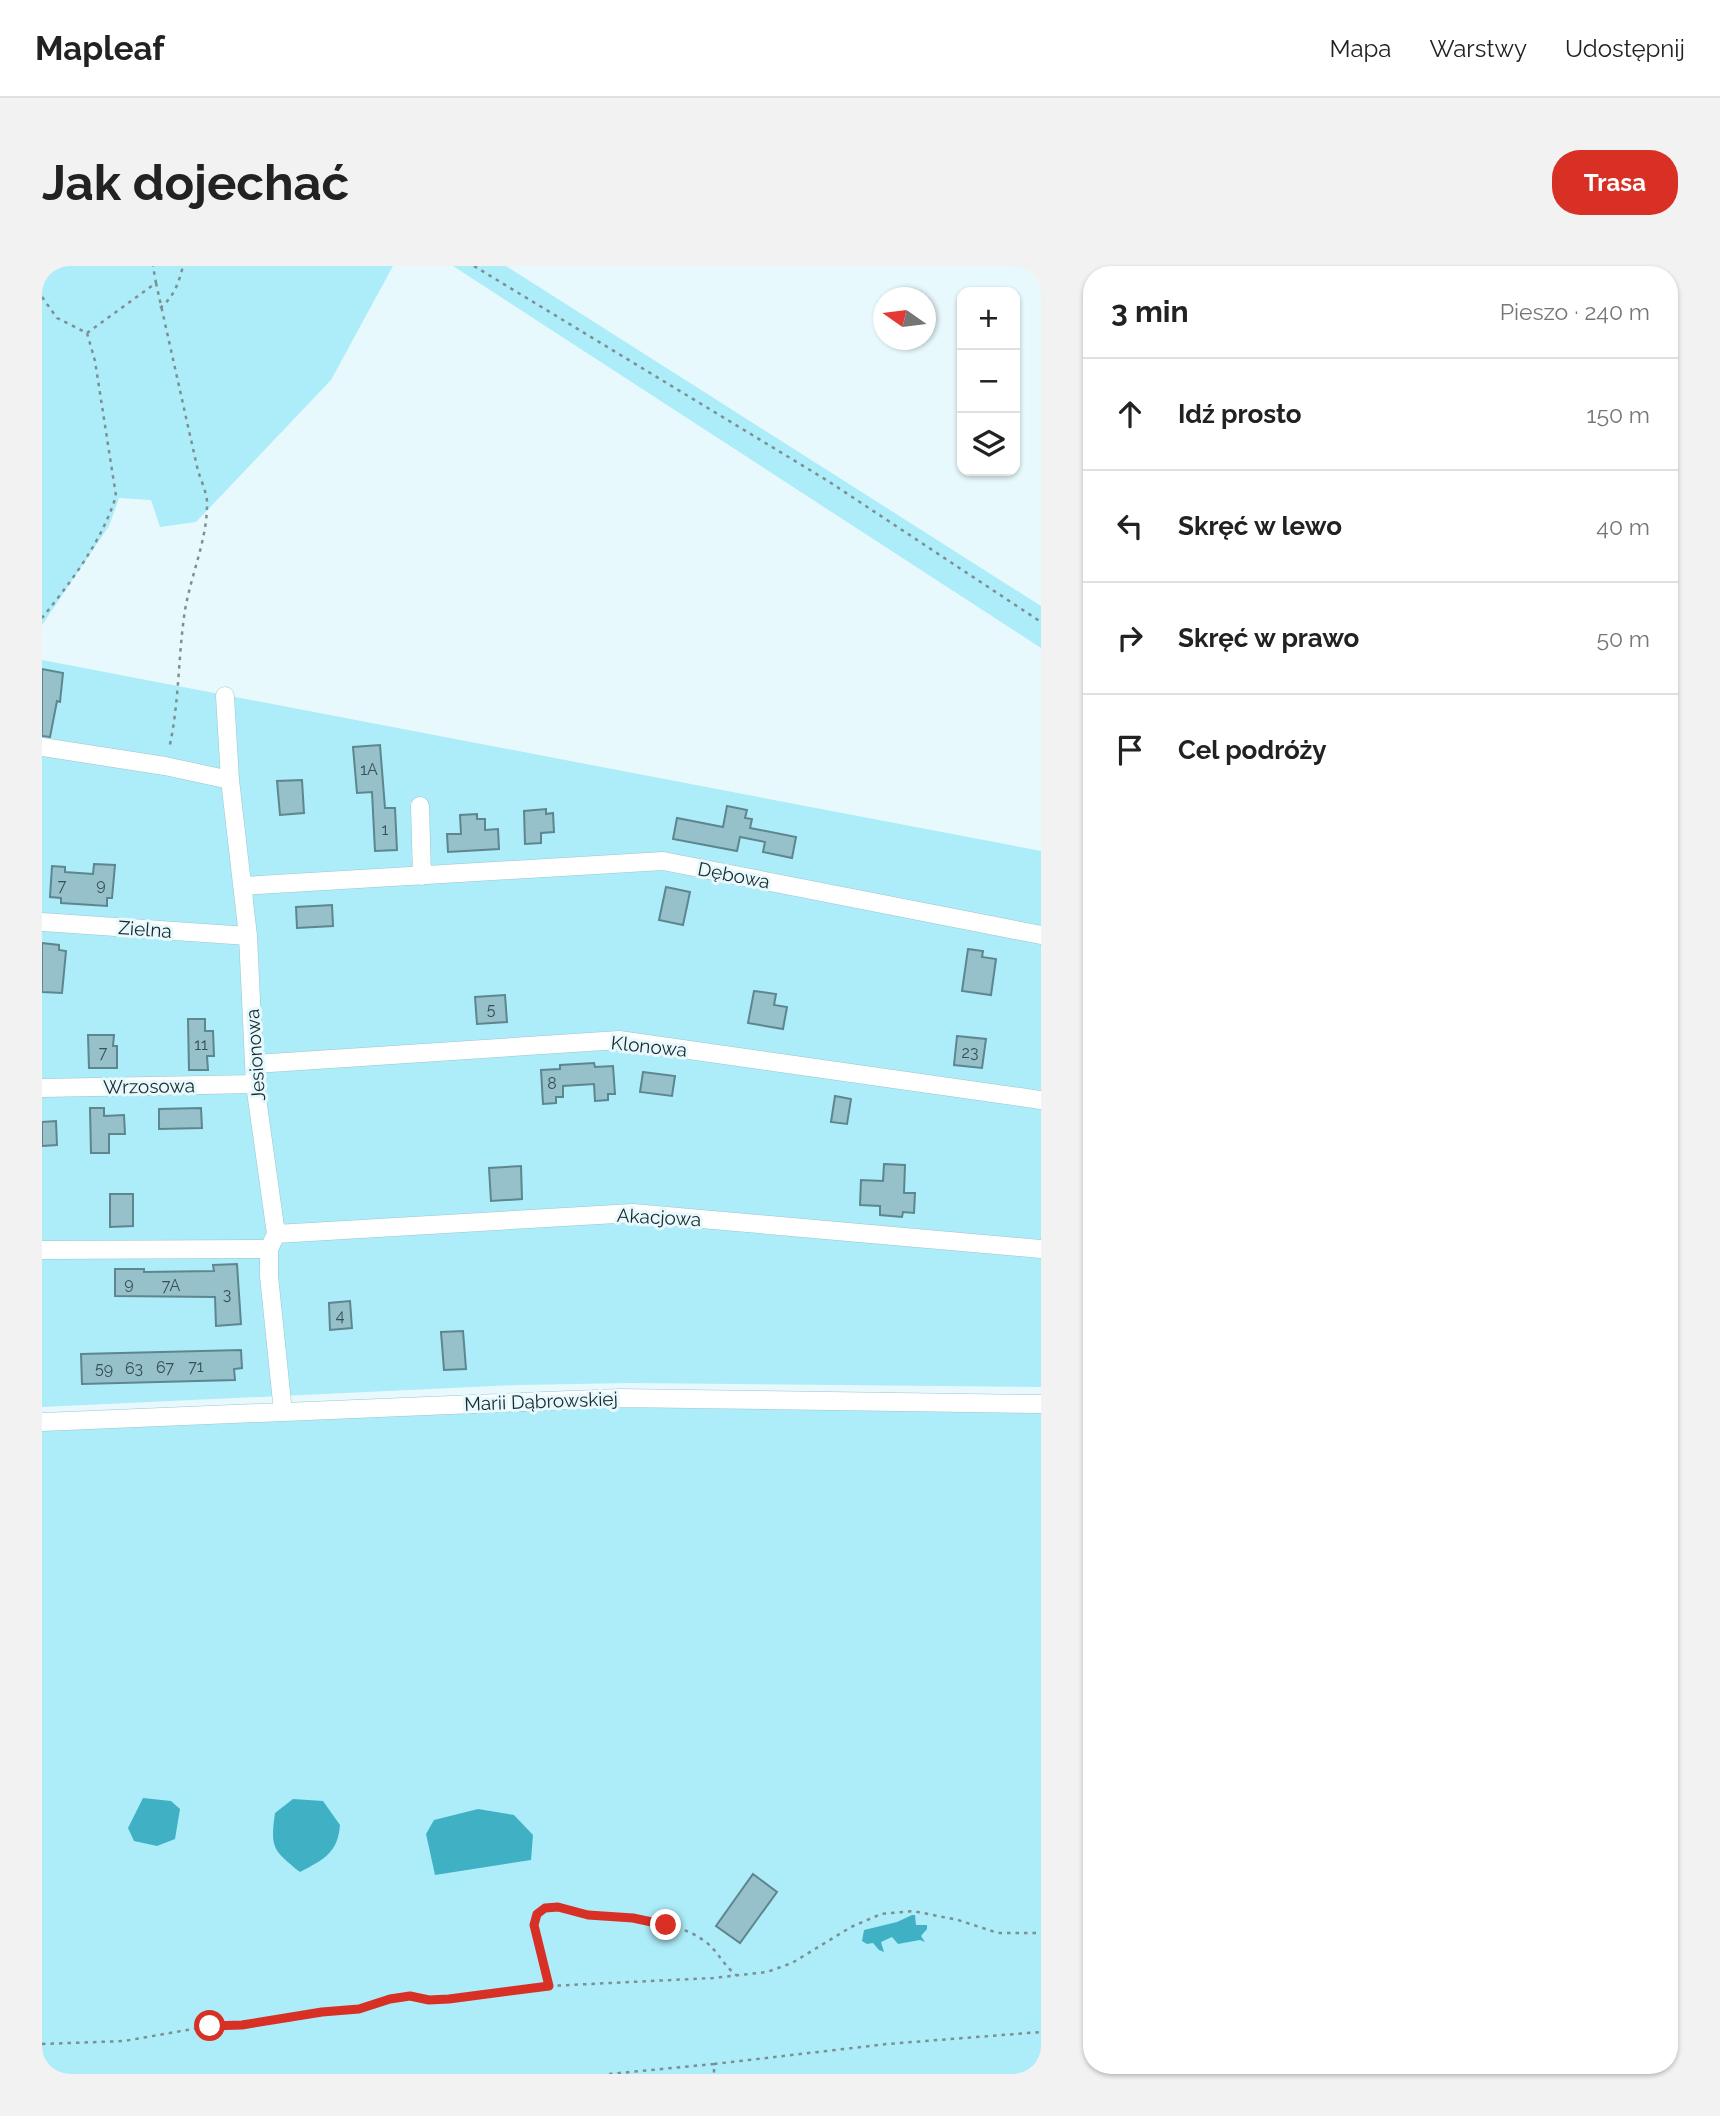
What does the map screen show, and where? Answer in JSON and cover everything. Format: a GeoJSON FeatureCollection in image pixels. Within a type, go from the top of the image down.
{"type":"FeatureCollection","features":[{"type":"Feature","properties":{"kind":"street","name":"Jesionowa"},"geometry":{"type":"LineString","coordinates":[[225,695],[230,780],[248,936],[255,1084],[273,1241],[269,1276],[283,1412]]}},
{"type":"Feature","properties":{"kind":"street"},"geometry":{"type":"LineString","coordinates":[[42,747],[165,766],[230,780]]}},
{"type":"Feature","properties":{"kind":"street"},"geometry":{"type":"LineString","coordinates":[[420,806],[422,876]]}},
{"type":"Feature","properties":{"kind":"street","name":"Dębowa"},"geometry":{"type":"LineString","coordinates":[[243,886],[663,861],[1041,935]]}},
{"type":"Feature","properties":{"kind":"street","name":"Zielna"},"geometry":{"type":"LineString","coordinates":[[42,922],[248,936]]}},
{"type":"Feature","properties":{"kind":"street","name":"Klonowa"},"geometry":{"type":"LineString","coordinates":[[255,1064],[619,1040],[1041,1100]]}},
{"type":"Feature","properties":{"kind":"street","name":"Wrzosowa"},"geometry":{"type":"LineString","coordinates":[[42,1088],[255,1084]]}},
{"type":"Feature","properties":{"kind":"street","name":"Akacjowa"},"geometry":{"type":"LineString","coordinates":[[42,1250],[273,1241],[634,1213],[1041,1250]]}},
{"type":"Feature","properties":{"kind":"street","name":"Marii Dąbrowskiej"},"geometry":{"type":"LineString","coordinates":[[42,1422],[620,1398],[1041,1404]]}},
{"type":"Feature","properties":{"kind":"path"},"geometry":{"type":"LineString","coordinates":[[153,266],[160,308],[207,500],[204,530],[187,593],[180,649],[178,705],[165,766]]}},
{"type":"Feature","properties":{"kind":"path"},"geometry":{"type":"LineString","coordinates":[[160,308],[168,302],[179,283],[183,266]]}},
{"type":"Feature","properties":{"kind":"path"},"geometry":{"type":"LineString","coordinates":[[474,266],[828,481],[1041,622]]}},
{"type":"Feature","properties":{"kind":"path"},"geometry":{"type":"LineString","coordinates":[[87,333],[156,283]]}},
{"type":"Feature","properties":{"kind":"path"},"geometry":{"type":"LineString","coordinates":[[42,296],[57,318],[87,333],[95,361],[116,496],[110,516],[85,559],[42,618]]}},
{"type":"Feature","properties":{"kind":"path"},"geometry":{"type":"LineString","coordinates":[[549,1986],[534,1925],[537,1914],[545,1908],[558,1907],[588,1915],[633,1918],[689,1933],[704,1940],[736,1975]]}},
{"type":"Feature","properties":{"kind":"path"},"geometry":{"type":"LineString","coordinates":[[42,2044],[124,2041],[210,2026],[242,2025],[359,2009],[410,1996],[429,2000],[467,1998],[549,1986],[767,1972],[792,1963],[851,1927],[881,1914],[912,1911],[958,1920],[998,1933],[1041,1933]]}},
{"type":"Feature","properties":{"kind":"path"},"geometry":{"type":"LineString","coordinates":[[609,2074],[887,2044],[1041,2032]]}},
{"type":"Feature","properties":{"kind":"path"},"geometry":{"type":"LineString","coordinates":[[714,2064],[714,2074]]}},
{"type":"Feature","properties":{"kind":"shaded area"},"geometry":{"type":"Polygon","coordinates":[[[42,266],[393,266],[331,380],[196,522],[160,527],[151,500],[119,498],[109,526],[42,625],[42,266]]]}},
{"type":"Feature","properties":{"kind":"shaded area"},"geometry":{"type":"Polygon","coordinates":[[[453,266],[506,266],[1041,606],[1041,648],[453,266]]]}},
{"type":"Feature","properties":{"kind":"shaded area"},"geometry":{"type":"Polygon","coordinates":[[[42,660],[1041,851],[1041,1387],[630,1383],[518,1385],[42,1407],[42,660]]]}},
{"type":"Feature","properties":{"kind":"shaded area"},"geometry":{"type":"Polygon","coordinates":[[[587,1407],[1041,1412],[1041,2074],[42,2074],[42,1430],[587,1407]]]}},
{"type":"Feature","properties":{"kind":"shaded area"},"geometry":{"type":"Polygon","coordinates":[[[143,1798],[171,1801],[180,1809],[175,1839],[157,1846],[134,1841],[128,1828],[143,1798]]]}},
{"type":"Feature","properties":{"kind":"shaded area"},"geometry":{"type":"Polygon","coordinates":[[[293,1799],[323,1801],[340,1825],[333,1849],[316,1864],[300,1872],[279,1853],[273,1834],[275,1813],[293,1799]]]}},
{"type":"Feature","properties":{"kind":"shaded area"},"geometry":{"type":"Polygon","coordinates":[[[478,1809],[514,1815],[533,1835],[531,1860],[435,1875],[426,1834],[434,1820],[478,1809]]]}},
{"type":"Feature","properties":{"kind":"shaded area"},"geometry":{"type":"Polygon","coordinates":[[[915,1915],[916,1925],[927,1925],[921,1936],[925,1942],[920,1940],[898,1944],[892,1937],[881,1942],[884,1952],[873,1943],[862,1941],[864,1930],[897,1922],[915,1915]]]}},
{"type":"Feature","properties":{"kind":"building"},"geometry":{"type":"Polygon","coordinates":[[[42,669],[63,673],[60,702],[57,701],[50,737],[42,736],[42,669]]]}},
{"type":"Feature","properties":{"kind":"building"},"geometry":{"type":"Polygon","coordinates":[[[380,745],[385,808],[395,808],[397,850],[375,851],[372,792],[357,793],[353,747],[380,745]]]}},
{"type":"Feature","properties":{"kind":"building"},"geometry":{"type":"Polygon","coordinates":[[[302,780],[304,813],[280,815],[277,781],[302,780]]]}},
{"type":"Feature","properties":{"kind":"building"},"geometry":{"type":"Polygon","coordinates":[[[727,806],[747,810],[745,818],[752,819],[750,828],[796,837],[792,858],[763,852],[765,842],[740,837],[737,851],[673,839],[677,818],[723,827],[727,806]]]}},
{"type":"Feature","properties":{"kind":"building"},"geometry":{"type":"Polygon","coordinates":[[[546,809],[546,814],[553,813],[554,832],[541,833],[541,843],[525,844],[524,811],[546,809]]]}},
{"type":"Feature","properties":{"kind":"building"},"geometry":{"type":"Polygon","coordinates":[[[477,814],[477,819],[485,819],[485,830],[498,829],[499,849],[448,852],[447,834],[461,834],[460,815],[477,814]]]}},
{"type":"Feature","properties":{"kind":"building"},"geometry":{"type":"Polygon","coordinates":[[[94,864],[115,865],[112,898],[107,898],[107,906],[61,903],[61,898],[50,897],[52,866],[65,867],[65,872],[93,874],[94,864]]]}},
{"type":"Feature","properties":{"kind":"building"},"geometry":{"type":"Polygon","coordinates":[[[666,887],[690,892],[683,925],[659,920],[666,887]]]}},
{"type":"Feature","properties":{"kind":"building"},"geometry":{"type":"Polygon","coordinates":[[[332,905],[333,926],[297,928],[296,907],[332,905]]]}},
{"type":"Feature","properties":{"kind":"building"},"geometry":{"type":"Polygon","coordinates":[[[42,943],[59,945],[59,950],[66,951],[62,993],[42,992],[42,943]]]}},
{"type":"Feature","properties":{"kind":"building"},"geometry":{"type":"Polygon","coordinates":[[[968,949],[983,951],[982,957],[996,959],[991,995],[962,991],[968,949]]]}},
{"type":"Feature","properties":{"kind":"building"},"geometry":{"type":"Polygon","coordinates":[[[754,991],[776,994],[774,1005],[787,1007],[783,1029],[748,1023],[754,991]]]}},
{"type":"Feature","properties":{"kind":"building"},"geometry":{"type":"Polygon","coordinates":[[[505,995],[507,1022],[477,1024],[475,997],[505,995]]]}},
{"type":"Feature","properties":{"kind":"building"},"geometry":{"type":"Polygon","coordinates":[[[188,1019],[205,1019],[205,1031],[213,1031],[214,1056],[207,1056],[208,1070],[189,1070],[188,1019]]]}},
{"type":"Feature","properties":{"kind":"building"},"geometry":{"type":"Polygon","coordinates":[[[88,1035],[114,1035],[117,1068],[89,1068],[88,1035]]]}},
{"type":"Feature","properties":{"kind":"building"},"geometry":{"type":"Polygon","coordinates":[[[957,1036],[986,1039],[982,1068],[954,1065],[957,1036]]]}},
{"type":"Feature","properties":{"kind":"building"},"geometry":{"type":"Polygon","coordinates":[[[594,1063],[595,1067],[613,1066],[615,1094],[608,1094],[608,1100],[595,1101],[594,1084],[563,1086],[563,1097],[556,1097],[556,1103],[543,1104],[541,1070],[560,1069],[560,1065],[594,1063]]]}},
{"type":"Feature","properties":{"kind":"building"},"geometry":{"type":"Polygon","coordinates":[[[643,1072],[675,1076],[672,1096],[640,1092],[643,1072]]]}},
{"type":"Feature","properties":{"kind":"building"},"geometry":{"type":"Polygon","coordinates":[[[835,1096],[851,1099],[847,1124],[831,1122],[835,1096]]]}},
{"type":"Feature","properties":{"kind":"building"},"geometry":{"type":"Polygon","coordinates":[[[90,1108],[104,1108],[104,1116],[124,1115],[125,1134],[109,1134],[109,1153],[91,1153],[90,1108]]]}},
{"type":"Feature","properties":{"kind":"building"},"geometry":{"type":"Polygon","coordinates":[[[201,1108],[202,1128],[159,1129],[159,1109],[201,1108]]]}},
{"type":"Feature","properties":{"kind":"building"},"geometry":{"type":"Polygon","coordinates":[[[56,1121],[57,1145],[42,1146],[42,1122],[56,1121]]]}},
{"type":"Feature","properties":{"kind":"building"},"geometry":{"type":"Polygon","coordinates":[[[884,1164],[905,1165],[904,1193],[915,1193],[914,1213],[903,1212],[902,1217],[880,1215],[880,1206],[860,1205],[861,1180],[883,1181],[884,1164]]]}},
{"type":"Feature","properties":{"kind":"building"},"geometry":{"type":"Polygon","coordinates":[[[521,1166],[522,1199],[491,1201],[489,1168],[521,1166]]]}},
{"type":"Feature","properties":{"kind":"building"},"geometry":{"type":"Polygon","coordinates":[[[110,1194],[133,1194],[133,1226],[110,1227],[110,1194]]]}},
{"type":"Feature","properties":{"kind":"building"},"geometry":{"type":"Polygon","coordinates":[[[237,1264],[241,1324],[216,1326],[215,1297],[115,1296],[115,1269],[144,1269],[144,1272],[214,1271],[213,1265],[237,1264]]]}},
{"type":"Feature","properties":{"kind":"building"},"geometry":{"type":"Polygon","coordinates":[[[350,1301],[352,1328],[330,1330],[329,1303],[350,1301]]]}},
{"type":"Feature","properties":{"kind":"building"},"geometry":{"type":"Polygon","coordinates":[[[463,1331],[466,1369],[444,1370],[441,1332],[463,1331]]]}},
{"type":"Feature","properties":{"kind":"building"},"geometry":{"type":"Polygon","coordinates":[[[241,1350],[242,1368],[234,1369],[235,1380],[82,1384],[81,1354],[241,1350]]]}},
{"type":"Feature","properties":{"kind":"building"},"geometry":{"type":"Polygon","coordinates":[[[753,1874],[777,1892],[740,1943],[716,1926],[753,1874]]]}},
{"type":"Feature","properties":{"kind":"route"},"geometry":{"type":"LineString","coordinates":[[210,2026],[242,2025],[359,2009],[410,1996],[429,2000],[467,1998],[549,1986],[534,1925],[537,1914],[545,1908],[558,1907],[588,1915],[633,1918],[666,1925]]}}]}
